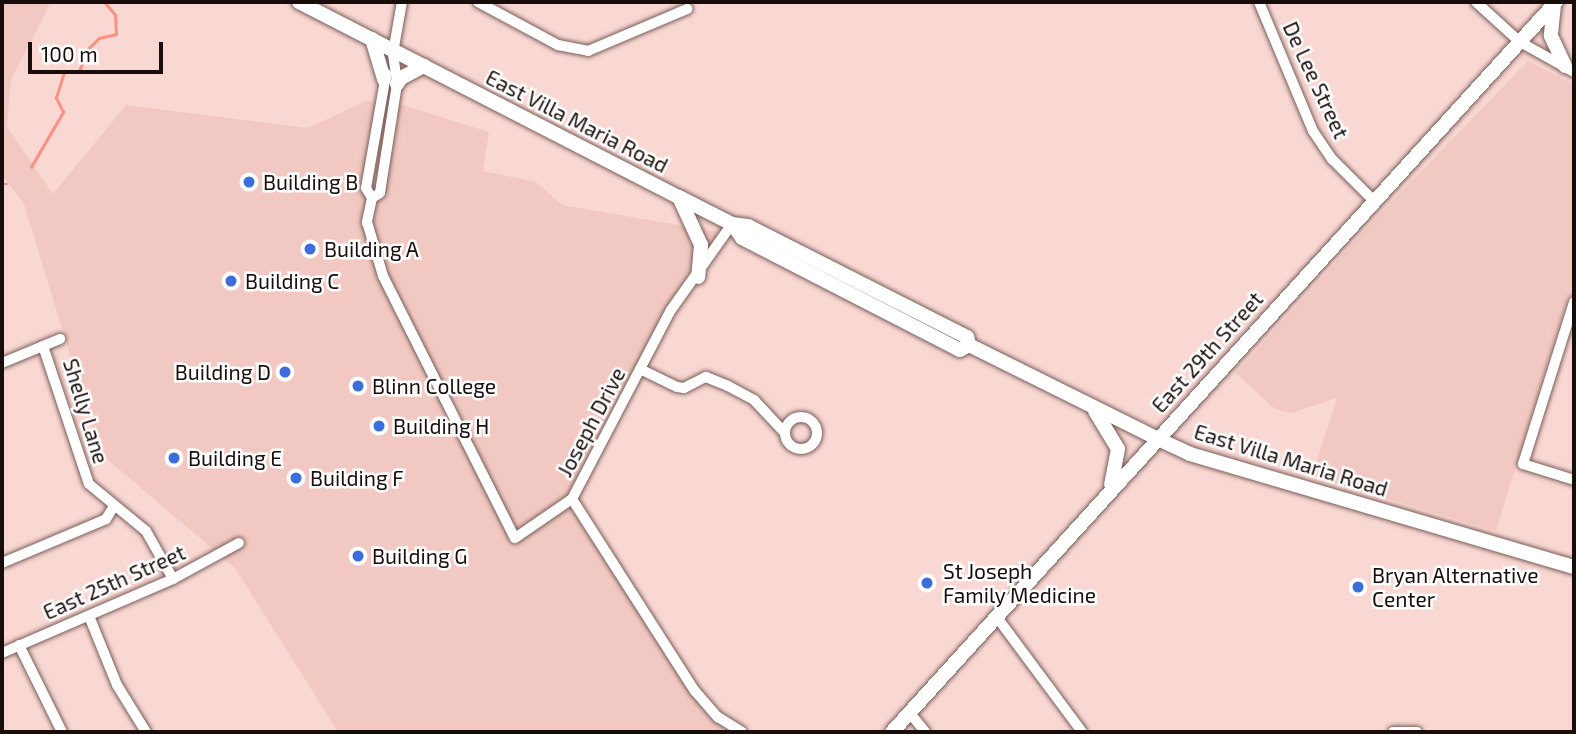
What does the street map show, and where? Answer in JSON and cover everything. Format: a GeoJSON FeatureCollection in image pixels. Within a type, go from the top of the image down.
{"type":"FeatureCollection","features":[{"type":"Feature","properties":{"kind":"main road","name":"East Villa Maria Road"},"geometry":{"type":"LineString","coordinates":[[299,2],[732,223],[742,238],[960,349],[969,345],[1094,410],[1190,454],[1574,567]]}},
{"type":"Feature","properties":{"kind":"main road"},"geometry":{"type":"LineString","coordinates":[[1555,3],[1552,36],[1569,69]]}},
{"type":"Feature","properties":{"kind":"main road","name":"East 29th Street"},"geometry":{"type":"LineString","coordinates":[[892,732],[1111,487],[1555,3]]}},
{"type":"Feature","properties":{"kind":"main road"},"geometry":{"type":"LineString","coordinates":[[389,48],[391,81],[424,66]]}},
{"type":"Feature","properties":{"kind":"main road"},"geometry":{"type":"LineString","coordinates":[[679,197],[701,244],[698,277]]}},
{"type":"Feature","properties":{"kind":"main road"},"geometry":{"type":"LineString","coordinates":[[1094,410],[1118,449],[1111,487]]}},
{"type":"Feature","properties":{"kind":"street"},"geometry":{"type":"LineString","coordinates":[[402,2],[389,48],[391,81],[366,188],[372,198],[367,222],[383,276],[515,538],[572,499]]}},
{"type":"Feature","properties":{"kind":"street"},"geometry":{"type":"LineString","coordinates":[[478,2],[499,6],[558,46],[588,51],[687,9]]}},
{"type":"Feature","properties":{"kind":"street"},"geometry":{"type":"LineString","coordinates":[[1476,2],[1520,42],[1569,69]]}},
{"type":"Feature","properties":{"kind":"street","name":"De Lee Street"},"geometry":{"type":"LineString","coordinates":[[1262,3],[1314,131],[1332,159],[1373,200]]}},
{"type":"Feature","properties":{"kind":"street","name":"Joseph Drive"},"geometry":{"type":"LineString","coordinates":[[732,223],[698,277],[671,310],[572,499],[695,691],[718,717],[742,732]]}},
{"type":"Feature","properties":{"kind":"street"},"geometry":{"type":"LineString","coordinates":[[1573,301],[1523,464],[1574,480]]}},
{"type":"Feature","properties":{"kind":"street"},"geometry":{"type":"LineString","coordinates":[[2,363],[60,339]]}},
{"type":"Feature","properties":{"kind":"street","name":"Shelly Lane"},"geometry":{"type":"LineString","coordinates":[[43,346],[80,464],[89,484],[113,508],[146,531],[173,579]]}},
{"type":"Feature","properties":{"kind":"street"},"geometry":{"type":"LineString","coordinates":[[640,369],[677,387],[684,388],[706,377],[728,386],[754,400],[785,433]]}},
{"type":"Feature","properties":{"kind":"street"},"geometry":{"type":"LineString","coordinates":[[2,564],[106,519],[113,508]]}},
{"type":"Feature","properties":{"kind":"street","name":"East 25th Street"},"geometry":{"type":"LineString","coordinates":[[2,653],[173,579],[239,543]]}},
{"type":"Feature","properties":{"kind":"street"},"geometry":{"type":"LineString","coordinates":[[89,616],[121,695],[146,732]]}},
{"type":"Feature","properties":{"kind":"street"},"geometry":{"type":"LineString","coordinates":[[996,616],[1082,732]]}},
{"type":"Feature","properties":{"kind":"street"},"geometry":{"type":"LineString","coordinates":[[19,645],[62,732]]}},
{"type":"Feature","properties":{"kind":"street"},"geometry":{"type":"LineString","coordinates":[[909,712],[925,732]]}},
{"type":"Feature","properties":{"kind":"street"},"geometry":{"type":"LineString","coordinates":[[1393,732],[1417,732]]}},
{"type":"Feature","properties":{"kind":"shaded area","name":"Blinn College"},"geometry":{"type":"Polygon","coordinates":[[[2,2],[51,2],[11,80],[7,127],[53,194],[126,105],[308,128],[366,101],[406,106],[489,132],[483,171],[536,182],[562,205],[719,232],[572,499],[695,691],[743,732],[338,732],[235,568],[100,453],[24,204],[2,175],[2,2]]]}},
{"type":"Feature","properties":{"kind":"shaded area"},"geometry":{"type":"Polygon","coordinates":[[[1528,61],[1574,85],[1574,297],[1568,296],[1496,531],[1312,476],[1337,398],[1291,413],[1275,409],[1236,373],[1372,222],[1528,61]]]}},
{"type":"Feature","properties":{"kind":"waterway"},"geometry":{"type":"LineString","coordinates":[[31,167],[63,112],[56,98],[64,71],[79,71],[89,48],[99,38],[116,34],[115,15],[104,2]]}},
{"type":"Feature","properties":{"kind":"waterway"},"geometry":{"type":"LineString","coordinates":[[2,184],[7,184]]}},
{"type":"Feature","properties":{"kind":"place","name":"Building B"},"geometry":{"type":"Point","coordinates":[249,182]}},
{"type":"Feature","properties":{"kind":"place","name":"Building A"},"geometry":{"type":"Point","coordinates":[310,249]}},
{"type":"Feature","properties":{"kind":"place","name":"Building C"},"geometry":{"type":"Point","coordinates":[231,281]}},
{"type":"Feature","properties":{"kind":"place","name":"Building D"},"geometry":{"type":"Point","coordinates":[285,372]}},
{"type":"Feature","properties":{"kind":"place","name":"Blinn College"},"geometry":{"type":"Point","coordinates":[358,386]}},
{"type":"Feature","properties":{"kind":"place","name":"Building H"},"geometry":{"type":"Point","coordinates":[379,426]}},
{"type":"Feature","properties":{"kind":"place","name":"Building E"},"geometry":{"type":"Point","coordinates":[174,458]}},
{"type":"Feature","properties":{"kind":"place","name":"Building F"},"geometry":{"type":"Point","coordinates":[296,478]}},
{"type":"Feature","properties":{"kind":"place","name":"Building G"},"geometry":{"type":"Point","coordinates":[358,556]}},
{"type":"Feature","properties":{"kind":"place","name":"St Joseph Family Medicine"},"geometry":{"type":"Point","coordinates":[927,583]}},
{"type":"Feature","properties":{"kind":"place","name":"Bryan Alternative Center"},"geometry":{"type":"Point","coordinates":[1358,587]}}]}
